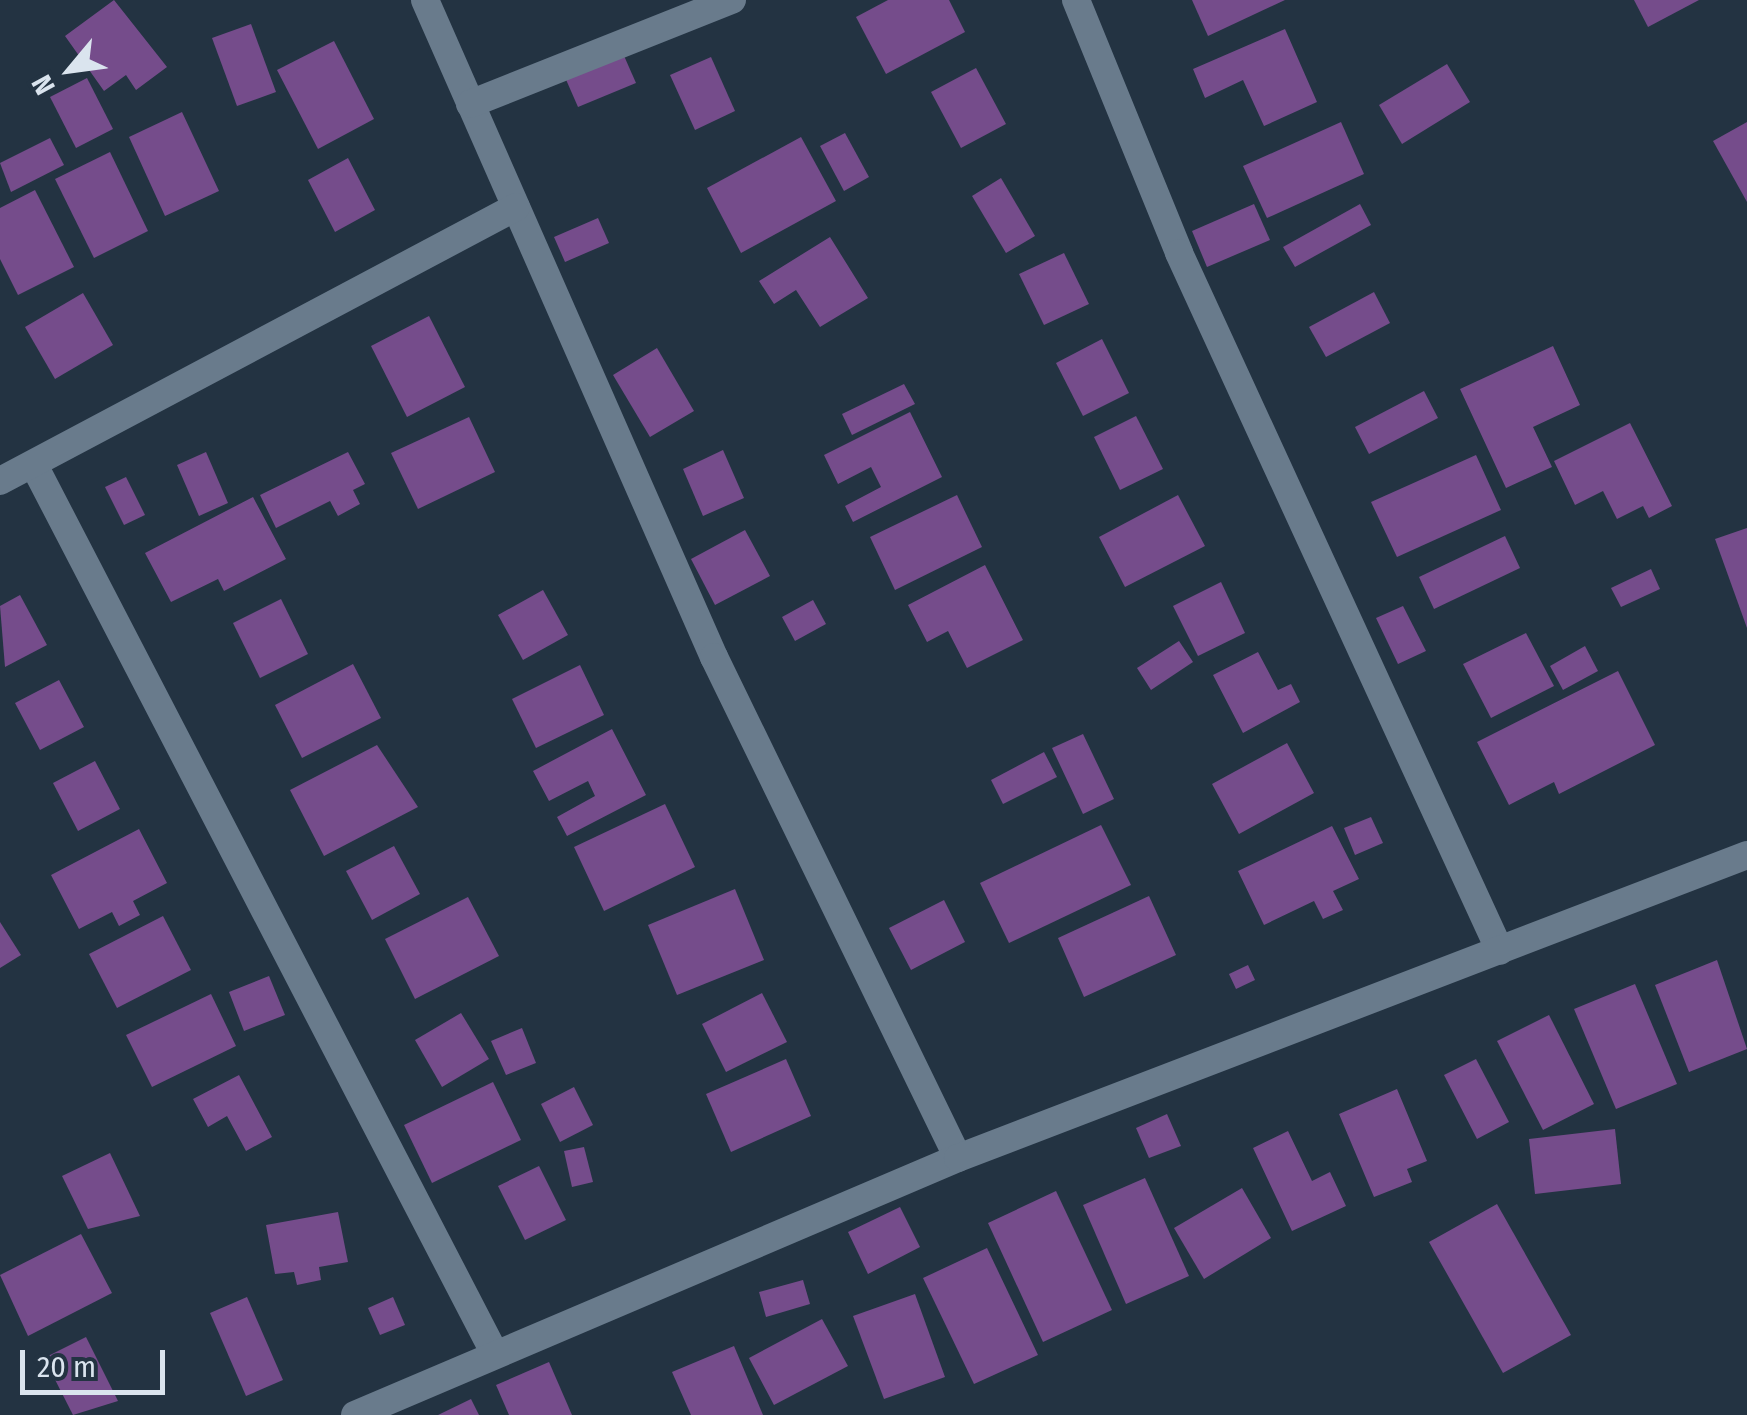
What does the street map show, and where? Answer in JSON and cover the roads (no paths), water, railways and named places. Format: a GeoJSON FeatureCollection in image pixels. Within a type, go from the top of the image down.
{"type":"FeatureCollection","features":[{"type":"Feature","properties":{"kind":"street"},"geometry":{"type":"LineString","coordinates":[[425,0],[714,657],[958,1158]]}},
{"type":"Feature","properties":{"kind":"street"},"geometry":{"type":"LineString","coordinates":[[470,104],[732,0]]}},
{"type":"Feature","properties":{"kind":"street"},"geometry":{"type":"LineString","coordinates":[[1076,0],[1180,253],[1500,952]]}},
{"type":"Feature","properties":{"kind":"street"},"geometry":{"type":"LineString","coordinates":[[0,481],[36,468],[516,207]]}},
{"type":"Feature","properties":{"kind":"street"},"geometry":{"type":"LineString","coordinates":[[36,468],[495,1354]]}},
{"type":"Feature","properties":{"kind":"street"},"geometry":{"type":"LineString","coordinates":[[355,1415],[958,1158],[1747,855]]}}]}
